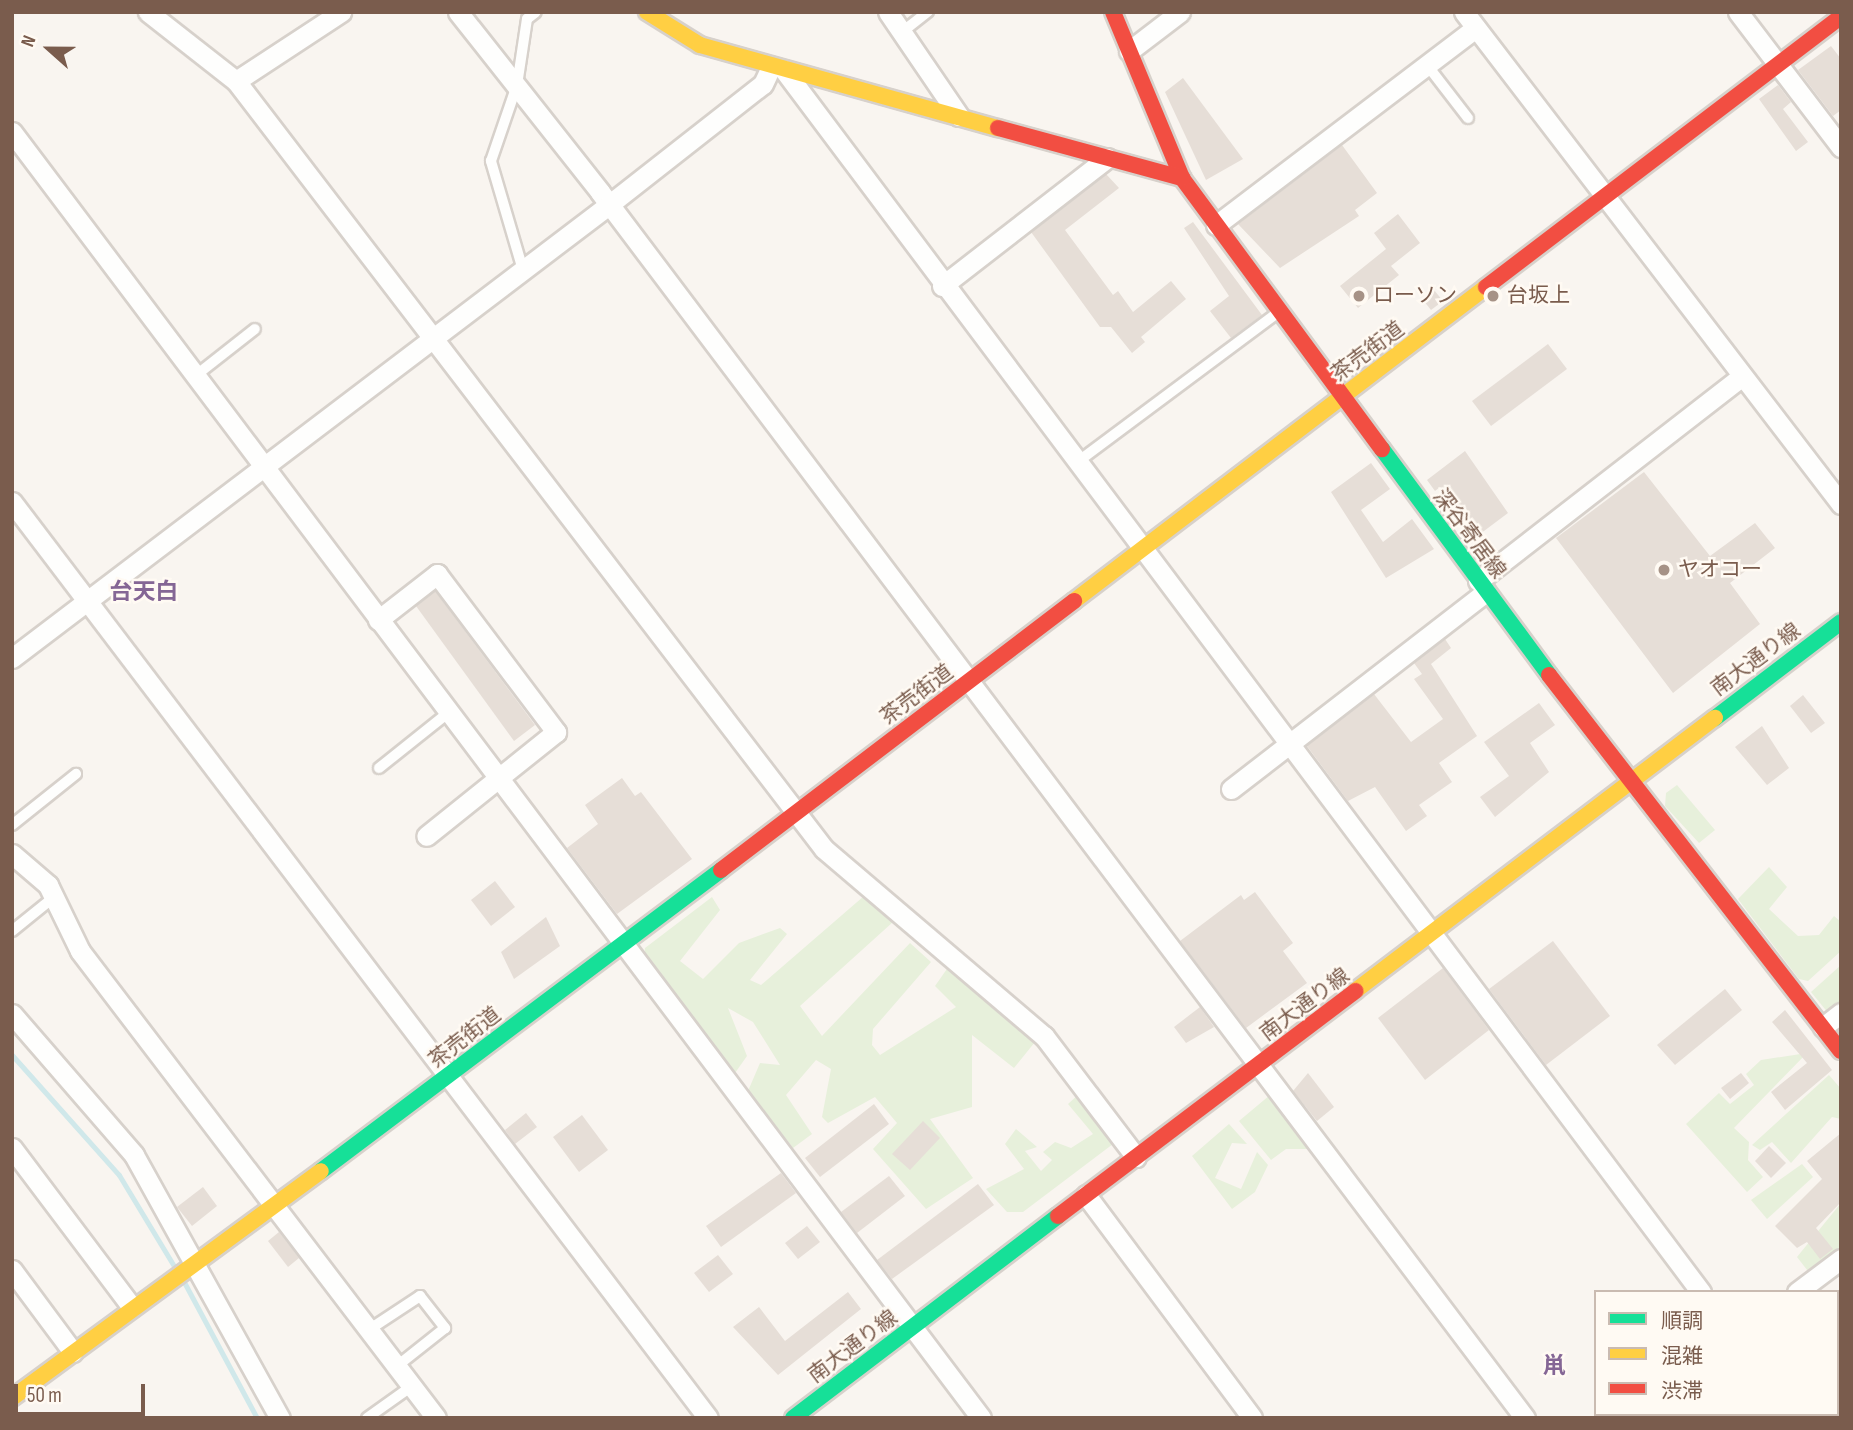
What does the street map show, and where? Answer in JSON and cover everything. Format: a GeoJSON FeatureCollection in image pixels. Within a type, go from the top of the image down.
{"type":"FeatureCollection","features":[{"type":"Feature","properties":{"kind":"street"},"geometry":{"type":"LineString","coordinates":[[148,12],[236,81],[431,340],[824,849],[1044,1036],[1136,1157]]}},
{"type":"Feature","properties":{"kind":"street"},"geometry":{"type":"LineString","coordinates":[[236,81],[341,12]]}},
{"type":"Feature","properties":{"kind":"street"},"geometry":{"type":"LineString","coordinates":[[458,12],[517,85],[1256,1069],[1524,1418]]}},
{"type":"Feature","properties":{"kind":"street"},"geometry":{"type":"LineString","coordinates":[[647,12],[700,45],[777,69],[1182,178]]}},
{"type":"Feature","properties":{"kind":"street"},"geometry":{"type":"LineString","coordinates":[[888,12],[959,116]]}},
{"type":"Feature","properties":{"kind":"street","name":"深谷寄居線"},"geometry":{"type":"LineString","coordinates":[[1114,12],[1182,178],[1629,783],[1841,1051]]}},
{"type":"Feature","properties":{"kind":"street"},"geometry":{"type":"LineString","coordinates":[[1129,51],[1180,12]]}},
{"type":"Feature","properties":{"kind":"street"},"geometry":{"type":"LineString","coordinates":[[1464,12],[1841,504]]}},
{"type":"Feature","properties":{"kind":"street"},"geometry":{"type":"LineString","coordinates":[[1738,12],[1841,147]]}},
{"type":"Feature","properties":{"kind":"street","name":"茶売街道"},"geometry":{"type":"LineString","coordinates":[[12,1398],[167,1280],[276,1205],[448,1078],[624,941],[1142,551],[1841,17]]}},
{"type":"Feature","properties":{"kind":"street"},"geometry":{"type":"LineString","coordinates":[[1216,225],[1476,28]]}},
{"type":"Feature","properties":{"kind":"street"},"geometry":{"type":"LineString","coordinates":[[12,657],[607,208],[764,84],[777,69]]}},
{"type":"Feature","properties":{"kind":"street"},"geometry":{"type":"LineString","coordinates":[[777,69],[1699,1290]]}},
{"type":"Feature","properties":{"kind":"street"},"geometry":{"type":"LineString","coordinates":[[12,132],[981,1418]]}},
{"type":"Feature","properties":{"kind":"street"},"geometry":{"type":"LineString","coordinates":[[942,286],[1107,158]]}},
{"type":"Feature","properties":{"kind":"street"},"geometry":{"type":"LineString","coordinates":[[1231,789],[1742,376]]}},
{"type":"Feature","properties":{"kind":"street"},"geometry":{"type":"LineString","coordinates":[[15,511],[86,600],[709,1418]]}},
{"type":"Feature","properties":{"kind":"street"},"geometry":{"type":"LineString","coordinates":[[378,620],[437,574],[556,732],[426,836]]}},
{"type":"Feature","properties":{"kind":"street","name":"南大通り線"},"geometry":{"type":"LineString","coordinates":[[793,1418],[1256,1069],[1841,622]]}},
{"type":"Feature","properties":{"kind":"street"},"geometry":{"type":"LineString","coordinates":[[12,854],[54,897],[80,951],[436,1418]]}},
{"type":"Feature","properties":{"kind":"street"},"geometry":{"type":"LineString","coordinates":[[1823,1027],[1841,1013]]}},
{"type":"Feature","properties":{"kind":"street"},"geometry":{"type":"LineString","coordinates":[[12,1014],[134,1154],[280,1418]]}},
{"type":"Feature","properties":{"kind":"street"},"geometry":{"type":"LineString","coordinates":[[12,1148],[132,1307]]}},
{"type":"Feature","properties":{"kind":"street"},"geometry":{"type":"LineString","coordinates":[[1086,1195],[1252,1418]]}},
{"type":"Feature","properties":{"kind":"street"},"geometry":{"type":"LineString","coordinates":[[1800,1290],[1841,1259]]}},
{"type":"Feature","properties":{"kind":"street"},"geometry":{"type":"LineString","coordinates":[[12,1270],[74,1352]]}},
{"type":"Feature","properties":{"kind":"lane"},"geometry":{"type":"LineString","coordinates":[[523,271],[492,160],[517,85],[527,19],[536,12]]}},
{"type":"Feature","properties":{"kind":"lane"},"geometry":{"type":"LineString","coordinates":[[902,32],[928,12]]}},
{"type":"Feature","properties":{"kind":"lane"},"geometry":{"type":"LineString","coordinates":[[1427,65],[1468,118]]}},
{"type":"Feature","properties":{"kind":"lane"},"geometry":{"type":"LineString","coordinates":[[1076,464],[1279,311]]}},
{"type":"Feature","properties":{"kind":"lane"},"geometry":{"type":"LineString","coordinates":[[195,377],[255,329]]}},
{"type":"Feature","properties":{"kind":"lane"},"geometry":{"type":"LineString","coordinates":[[379,768],[448,713]]}},
{"type":"Feature","properties":{"kind":"lane"},"geometry":{"type":"LineString","coordinates":[[12,825],[76,774]]}},
{"type":"Feature","properties":{"kind":"lane"},"geometry":{"type":"LineString","coordinates":[[12,931],[54,897]]}},
{"type":"Feature","properties":{"kind":"lane"},"geometry":{"type":"LineString","coordinates":[[369,1329],[420,1296],[445,1328],[397,1366]]}},
{"type":"Feature","properties":{"kind":"lane"},"geometry":{"type":"LineString","coordinates":[[367,1418],[412,1386]]}},
{"type":"Feature","properties":{"kind":"green space"},"geometry":{"type":"Polygon","coordinates":[[[1677,785],[1715,830],[1699,843],[1665,806],[1666,793],[1677,785]]]}},
{"type":"Feature","properties":{"kind":"green space"},"geometry":{"type":"Polygon","coordinates":[[[1769,867],[1787,887],[1769,909],[1798,936],[1819,935],[1834,916],[1841,922],[1841,951],[1808,981],[1799,979],[1738,899],[1769,867]]]}},
{"type":"Feature","properties":{"kind":"green space"},"geometry":{"type":"Polygon","coordinates":[[[864,896],[893,922],[800,1006],[822,1036],[910,943],[931,962],[873,1029],[872,1045],[880,1055],[956,1007],[935,986],[949,966],[1035,1042],[1014,1068],[972,1035],[972,1107],[930,1119],[973,1178],[926,1209],[873,1149],[897,1123],[875,1097],[828,1123],[822,1117],[831,1069],[816,1060],[786,1095],[812,1134],[793,1148],[748,1091],[760,1063],[780,1065],[753,1022],[728,1008],[747,1056],[735,1073],[644,957],[645,948],[712,897],[720,910],[680,961],[703,979],[739,943],[780,928],[787,934],[750,980],[761,985],[864,896]]]}},
{"type":"Feature","properties":{"kind":"green space"},"geometry":{"type":"Polygon","coordinates":[[[1841,965],[1841,1004],[1829,1014],[1811,992],[1841,965]]]}},
{"type":"Feature","properties":{"kind":"green space"},"geometry":{"type":"Polygon","coordinates":[[[1807,1053],[1734,1128],[1749,1142],[1748,1160],[1763,1177],[1747,1192],[1686,1124],[1719,1093],[1730,1104],[1754,1085],[1746,1074],[1761,1060],[1807,1053]]]}},
{"type":"Feature","properties":{"kind":"green space"},"geometry":{"type":"Polygon","coordinates":[[[1829,1075],[1841,1089],[1841,1119],[1832,1117],[1791,1163],[1772,1142],[1760,1150],[1752,1145],[1829,1075]]]}},
{"type":"Feature","properties":{"kind":"green space"},"geometry":{"type":"Polygon","coordinates":[[[1079,1094],[1113,1144],[1023,1212],[1007,1212],[986,1189],[1024,1169],[1005,1144],[1016,1129],[1037,1147],[1025,1151],[1041,1171],[1052,1160],[1043,1152],[1055,1142],[1071,1148],[1093,1134],[1068,1104],[1079,1094]]]}},
{"type":"Feature","properties":{"kind":"green space"},"geometry":{"type":"Polygon","coordinates":[[[1270,1095],[1310,1149],[1286,1149],[1271,1160],[1239,1121],[1270,1095]]]}},
{"type":"Feature","properties":{"kind":"green space"},"geometry":{"type":"Polygon","coordinates":[[[1229,1124],[1247,1144],[1232,1143],[1215,1178],[1241,1189],[1257,1152],[1268,1165],[1255,1192],[1232,1209],[1192,1156],[1229,1124]]]}},
{"type":"Feature","properties":{"kind":"green space"},"geometry":{"type":"Polygon","coordinates":[[[1802,1164],[1813,1177],[1767,1219],[1751,1200],[1802,1164]]]}},
{"type":"Feature","properties":{"kind":"green space"},"geometry":{"type":"Polygon","coordinates":[[[1841,1203],[1841,1253],[1811,1275],[1797,1257],[1841,1203]]]}},
{"type":"Feature","properties":{"kind":"building"},"geometry":{"type":"Polygon","coordinates":[[[1831,46],[1841,59],[1841,110],[1833,116],[1798,70],[1831,46]]]}},
{"type":"Feature","properties":{"kind":"building"},"geometry":{"type":"Polygon","coordinates":[[[1183,78],[1243,159],[1206,180],[1165,92],[1183,78]]]}},
{"type":"Feature","properties":{"kind":"building"},"geometry":{"type":"Polygon","coordinates":[[[1778,85],[1791,102],[1783,109],[1808,142],[1796,151],[1759,99],[1778,85]]]}},
{"type":"Feature","properties":{"kind":"building"},"geometry":{"type":"Polygon","coordinates":[[[1342,145],[1377,193],[1355,210],[1359,216],[1280,268],[1238,224],[1342,145]]]}},
{"type":"Feature","properties":{"kind":"building"},"geometry":{"type":"Polygon","coordinates":[[[1106,174],[1119,188],[1065,230],[1113,295],[1118,291],[1133,312],[1171,281],[1186,299],[1141,337],[1145,342],[1132,353],[1111,327],[1100,327],[1031,232],[1106,174]]]}},
{"type":"Feature","properties":{"kind":"building"},"geometry":{"type":"Polygon","coordinates":[[[1398,214],[1420,243],[1391,266],[1399,275],[1358,308],[1340,286],[1386,249],[1374,233],[1398,214]]]}},
{"type":"Feature","properties":{"kind":"building"},"geometry":{"type":"Polygon","coordinates":[[[1193,222],[1262,315],[1231,338],[1210,311],[1229,296],[1184,228],[1193,222]]]}},
{"type":"Feature","properties":{"kind":"building"},"geometry":{"type":"Polygon","coordinates":[[[1434,290],[1443,301],[1431,310],[1423,300],[1434,290]]]}},
{"type":"Feature","properties":{"kind":"building"},"geometry":{"type":"Polygon","coordinates":[[[1548,344],[1567,369],[1491,426],[1472,401],[1548,344]]]}},
{"type":"Feature","properties":{"kind":"building"},"geometry":{"type":"Polygon","coordinates":[[[1465,451],[1508,513],[1476,537],[1440,487],[1435,491],[1427,480],[1465,451]]]}},
{"type":"Feature","properties":{"kind":"building"},"geometry":{"type":"Polygon","coordinates":[[[1371,463],[1390,489],[1361,510],[1383,542],[1412,519],[1434,549],[1386,578],[1331,492],[1371,463]]]}},
{"type":"Feature","properties":{"kind":"building","name":"ヤオコー"},"geometry":{"type":"Polygon","coordinates":[[[1644,472],[1710,556],[1755,523],[1775,548],[1730,583],[1760,624],[1673,693],[1556,538],[1644,472]]]}},
{"type":"Feature","properties":{"kind":"building"},"geometry":{"type":"Polygon","coordinates":[[[435,591],[535,725],[514,741],[416,606],[435,591]]]}},
{"type":"Feature","properties":{"kind":"building"},"geometry":{"type":"Polygon","coordinates":[[[1445,639],[1451,648],[1431,664],[1477,736],[1439,763],[1452,782],[1419,805],[1427,816],[1406,831],[1375,787],[1348,801],[1307,746],[1374,694],[1411,742],[1443,719],[1414,679],[1422,674],[1414,663],[1445,639]]]}},
{"type":"Feature","properties":{"kind":"building"},"geometry":{"type":"Polygon","coordinates":[[[1803,695],[1825,723],[1811,733],[1790,706],[1803,695]]]}},
{"type":"Feature","properties":{"kind":"building"},"geometry":{"type":"Polygon","coordinates":[[[1539,703],[1555,725],[1530,743],[1549,772],[1495,817],[1480,797],[1509,776],[1484,742],[1539,703]]]}},
{"type":"Feature","properties":{"kind":"building"},"geometry":{"type":"Polygon","coordinates":[[[1762,726],[1789,768],[1767,785],[1735,747],[1762,726]]]}},
{"type":"Feature","properties":{"kind":"building"},"geometry":{"type":"Polygon","coordinates":[[[622,778],[635,796],[641,792],[692,859],[617,914],[567,848],[598,824],[585,805],[622,778]]]}},
{"type":"Feature","properties":{"kind":"building"},"geometry":{"type":"Polygon","coordinates":[[[495,881],[515,907],[491,926],[471,900],[495,881]]]}},
{"type":"Feature","properties":{"kind":"building"},"geometry":{"type":"Polygon","coordinates":[[[1255,892],[1293,943],[1283,951],[1307,983],[1246,1028],[1180,941],[1241,895],[1244,900],[1255,892]]]}},
{"type":"Feature","properties":{"kind":"building"},"geometry":{"type":"Polygon","coordinates":[[[546,917],[560,946],[514,979],[501,952],[546,917]]]}},
{"type":"Feature","properties":{"kind":"building"},"geometry":{"type":"Polygon","coordinates":[[[1553,941],[1610,1016],[1546,1065],[1489,989],[1553,941]]]}},
{"type":"Feature","properties":{"kind":"building"},"geometry":{"type":"Polygon","coordinates":[[[1443,968],[1489,1030],[1425,1080],[1378,1018],[1443,968]]]}},
{"type":"Feature","properties":{"kind":"building"},"geometry":{"type":"Polygon","coordinates":[[[1725,989],[1742,1010],[1675,1065],[1657,1045],[1725,989]]]}},
{"type":"Feature","properties":{"kind":"building"},"geometry":{"type":"Polygon","coordinates":[[[1200,1007],[1214,1027],[1186,1043],[1174,1027],[1200,1007]]]}},
{"type":"Feature","properties":{"kind":"building"},"geometry":{"type":"Polygon","coordinates":[[[1785,1010],[1832,1070],[1785,1110],[1771,1092],[1807,1063],[1772,1022],[1785,1010]]]}},
{"type":"Feature","properties":{"kind":"building"},"geometry":{"type":"Polygon","coordinates":[[[1308,1073],[1334,1107],[1317,1121],[1293,1091],[1308,1073]]]}},
{"type":"Feature","properties":{"kind":"building"},"geometry":{"type":"Polygon","coordinates":[[[1741,1073],[1749,1083],[1730,1099],[1721,1088],[1741,1073]]]}},
{"type":"Feature","properties":{"kind":"building"},"geometry":{"type":"Polygon","coordinates":[[[874,1104],[889,1124],[820,1177],[805,1158],[874,1104]]]}},
{"type":"Feature","properties":{"kind":"building"},"geometry":{"type":"Polygon","coordinates":[[[526,1113],[537,1127],[515,1144],[505,1130],[526,1113]]]}},
{"type":"Feature","properties":{"kind":"building"},"geometry":{"type":"Polygon","coordinates":[[[582,1115],[608,1150],[579,1172],[553,1137],[582,1115]]]}},
{"type":"Feature","properties":{"kind":"building"},"geometry":{"type":"Polygon","coordinates":[[[923,1121],[940,1138],[910,1170],[892,1154],[923,1121]]]}},
{"type":"Feature","properties":{"kind":"building"},"geometry":{"type":"Polygon","coordinates":[[[1841,1133],[1841,1202],[1816,1228],[1833,1249],[1820,1259],[1807,1242],[1797,1248],[1775,1226],[1822,1179],[1807,1161],[1841,1133]]]}},
{"type":"Feature","properties":{"kind":"building"},"geometry":{"type":"Polygon","coordinates":[[[1769,1146],[1786,1163],[1771,1178],[1755,1161],[1769,1146]]]}},
{"type":"Feature","properties":{"kind":"building"},"geometry":{"type":"Polygon","coordinates":[[[781,1173],[796,1193],[721,1247],[706,1226],[781,1173]]]}},
{"type":"Feature","properties":{"kind":"building"},"geometry":{"type":"Polygon","coordinates":[[[889,1176],[905,1196],[857,1233],[841,1212],[889,1176]]]}},
{"type":"Feature","properties":{"kind":"building"},"geometry":{"type":"Polygon","coordinates":[[[978,1184],[994,1205],[892,1279],[877,1260],[978,1184]]]}},
{"type":"Feature","properties":{"kind":"building"},"geometry":{"type":"Polygon","coordinates":[[[203,1187],[217,1206],[192,1226],[177,1207],[203,1187]]]}},
{"type":"Feature","properties":{"kind":"building"},"geometry":{"type":"Polygon","coordinates":[[[807,1226],[820,1242],[798,1259],[785,1243],[807,1226]]]}},
{"type":"Feature","properties":{"kind":"building"},"geometry":{"type":"Polygon","coordinates":[[[279,1232],[299,1258],[288,1267],[268,1241],[279,1232]]]}},
{"type":"Feature","properties":{"kind":"building"},"geometry":{"type":"Polygon","coordinates":[[[718,1255],[733,1274],[709,1292],[694,1273],[718,1255]]]}},
{"type":"Feature","properties":{"kind":"building"},"geometry":{"type":"Polygon","coordinates":[[[848,1292],[861,1309],[778,1375],[733,1327],[759,1307],[785,1341],[848,1292]]]}},
{"type":"Feature","properties":{"kind":"waterway"},"geometry":{"type":"LineString","coordinates":[[12,1055],[119,1175],[175,1268]]}},
{"type":"Feature","properties":{"kind":"waterway"},"geometry":{"type":"LineString","coordinates":[[184,1282],[257,1418]]}},
{"type":"Feature","properties":{"kind":"traffic: fast"},"geometry":{"type":"LineString","coordinates":[[1382,449],[1549,675]]}},
{"type":"Feature","properties":{"kind":"traffic: fast"},"geometry":{"type":"LineString","coordinates":[[1715,718],[1841,622]]}},
{"type":"Feature","properties":{"kind":"traffic: fast"},"geometry":{"type":"LineString","coordinates":[[321,1171],[721,870]]}},
{"type":"Feature","properties":{"kind":"traffic: fast"},"geometry":{"type":"LineString","coordinates":[[793,1418],[1058,1216]]}},
{"type":"Feature","properties":{"kind":"traffic: slow"},"geometry":{"type":"LineString","coordinates":[[647,12],[700,45],[998,128]]}},
{"type":"Feature","properties":{"kind":"traffic: slow"},"geometry":{"type":"LineString","coordinates":[[1074,601],[1486,287]]}},
{"type":"Feature","properties":{"kind":"traffic: slow"},"geometry":{"type":"LineString","coordinates":[[1355,991],[1715,718]]}},
{"type":"Feature","properties":{"kind":"traffic: slow"},"geometry":{"type":"LineString","coordinates":[[12,1398],[321,1171]]}},
{"type":"Feature","properties":{"kind":"traffic: jam"},"geometry":{"type":"LineString","coordinates":[[1113,12],[1182,178],[1382,449]]}},
{"type":"Feature","properties":{"kind":"traffic: jam"},"geometry":{"type":"LineString","coordinates":[[1486,287],[1841,17]]}},
{"type":"Feature","properties":{"kind":"traffic: jam"},"geometry":{"type":"LineString","coordinates":[[998,128],[1182,178]]}},
{"type":"Feature","properties":{"kind":"traffic: jam"},"geometry":{"type":"LineString","coordinates":[[721,870],[1074,601]]}},
{"type":"Feature","properties":{"kind":"traffic: jam"},"geometry":{"type":"LineString","coordinates":[[1549,675],[1841,1051]]}},
{"type":"Feature","properties":{"kind":"traffic: jam"},"geometry":{"type":"LineString","coordinates":[[1058,1216],[1355,991]]}},
{"type":"Feature","properties":{"kind":"place","name":"ローソン"},"geometry":{"type":"Point","coordinates":[1359,296]}},
{"type":"Feature","properties":{"kind":"place","name":"台坂上"},"geometry":{"type":"Point","coordinates":[1493,296]}},
{"type":"Feature","properties":{"kind":"place","name":"ヤオコー"},"geometry":{"type":"Point","coordinates":[1664,570]}},
{"type":"Feature","properties":{"kind":"district","name":"台天白"},"geometry":{"type":"Point","coordinates":[144,592]}},
{"type":"Feature","properties":{"kind":"district","name":"鼡"},"geometry":{"type":"Point","coordinates":[1554,1366]}}]}
